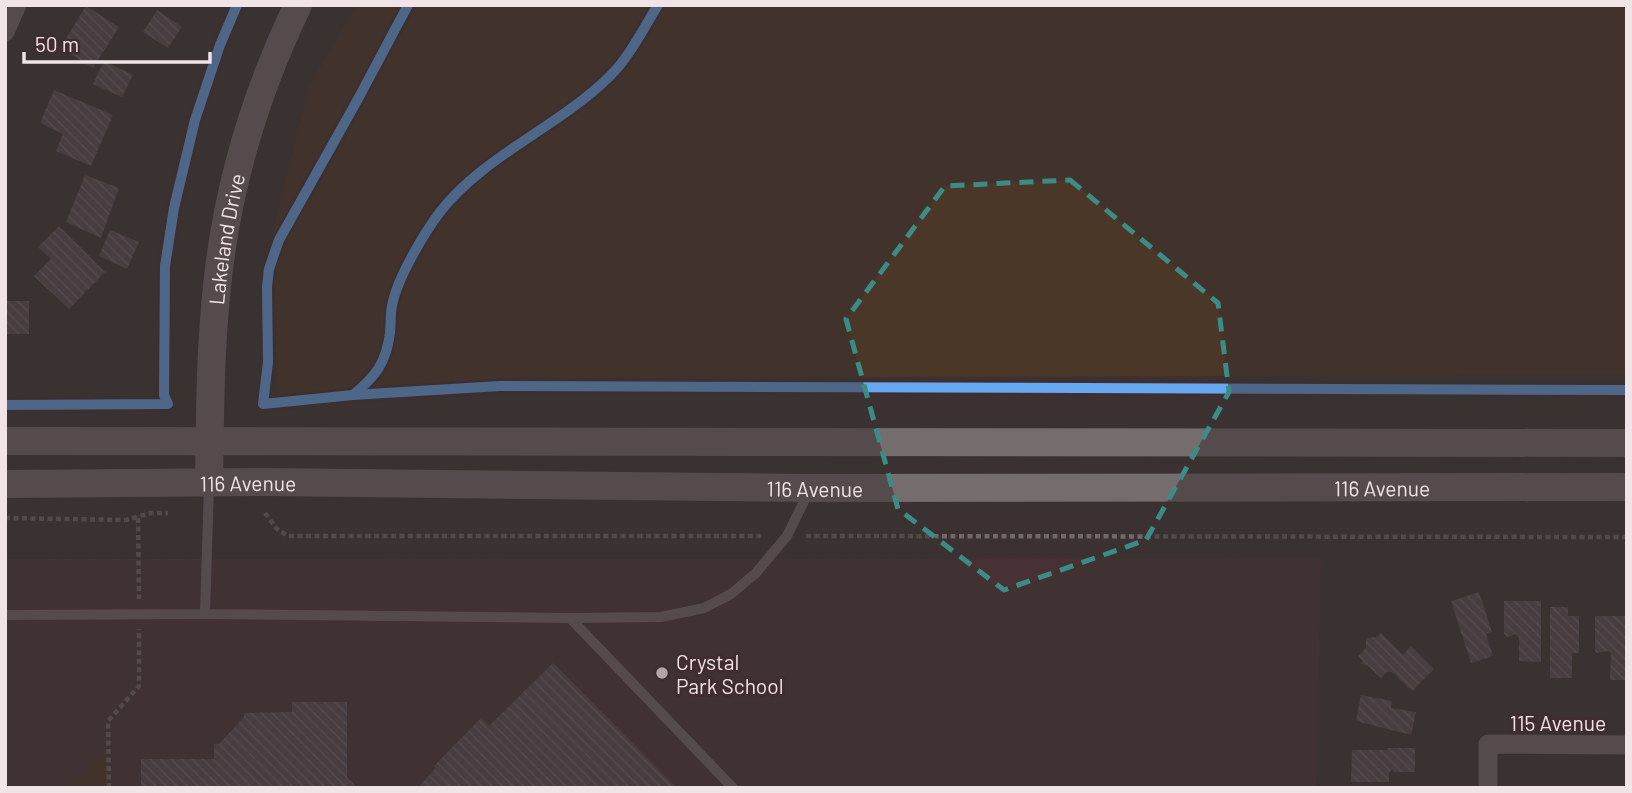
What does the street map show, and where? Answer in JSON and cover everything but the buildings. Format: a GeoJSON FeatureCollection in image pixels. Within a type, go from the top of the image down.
{"type":"FeatureCollection","features":[{"type":"Feature","properties":{"kind":"main road","name":"Lakeland Drive"},"geometry":{"type":"LineString","coordinates":[[209,483],[215,307],[229,210],[236,175],[260,92],[298,5]]}},
{"type":"Feature","properties":{"kind":"main road","name":"116 Avenue"},"geometry":{"type":"LineString","coordinates":[[5,441],[1627,443]]}},
{"type":"Feature","properties":{"kind":"main road","name":"116 Avenue"},"geometry":{"type":"LineString","coordinates":[[5,484],[811,488],[1627,487]]}},
{"type":"Feature","properties":{"kind":"street"},"geometry":{"type":"LineString","coordinates":[[5,32],[18,5]]}},
{"type":"Feature","properties":{"kind":"street","name":"115 Avenue"},"geometry":{"type":"LineString","coordinates":[[1488,788],[1488,744],[1627,745]]}},
{"type":"Feature","properties":{"kind":"lane"},"geometry":{"type":"LineString","coordinates":[[205,614],[209,483]]}},
{"type":"Feature","properties":{"kind":"lane"},"geometry":{"type":"LineString","coordinates":[[5,615],[661,617],[704,608],[731,594],[756,573],[787,536],[811,488]]}},
{"type":"Feature","properties":{"kind":"lane"},"geometry":{"type":"LineString","coordinates":[[570,618],[733,788]]}},
{"type":"Feature","properties":{"kind":"path"},"geometry":{"type":"LineString","coordinates":[[5,519],[110,521],[138,518],[151,513],[168,513]]}},
{"type":"Feature","properties":{"kind":"path"},"geometry":{"type":"LineString","coordinates":[[265,513],[277,529],[288,536],[1627,537]]}},
{"type":"Feature","properties":{"kind":"path"},"geometry":{"type":"LineString","coordinates":[[109,788],[108,721],[139,686],[138,518]]}},
{"type":"Feature","properties":{"kind":"highlighted area"},"geometry":{"type":"Polygon","coordinates":[[[1070,180],[1218,303],[1229,392],[1146,540],[1004,590],[898,509],[846,319],[945,186],[1070,180]]]}},
{"type":"Feature","properties":{"kind":"shaded area"},"geometry":{"type":"Polygon","coordinates":[[[357,5],[1627,5],[1627,375],[523,378],[278,396],[273,230],[310,85],[357,5]]]}},
{"type":"Feature","properties":{"kind":"shaded area","name":"Crystal Park School"},"geometry":{"type":"Polygon","coordinates":[[[1321,558],[1317,788],[5,788],[5,559],[1321,558]]]}},
{"type":"Feature","properties":{"kind":"shaded area"},"geometry":{"type":"Polygon","coordinates":[[[109,749],[110,788],[67,788],[109,749]]]}},
{"type":"Feature","properties":{"kind":"cycle path"},"geometry":{"type":"LineString","coordinates":[[5,405],[168,404],[164,395],[165,266],[174,208],[195,120],[220,45],[237,5]]}},
{"type":"Feature","properties":{"kind":"cycle path"},"geometry":{"type":"LineString","coordinates":[[408,5],[279,240],[269,269],[267,287],[268,362],[263,404],[353,395],[500,386],[1627,390]]}},
{"type":"Feature","properties":{"kind":"cycle path"},"geometry":{"type":"LineString","coordinates":[[353,395],[368,382],[383,361],[396,291],[413,255],[440,212],[478,174],[590,94],[610,76],[630,51],[658,5]]}},
{"type":"Feature","properties":{"kind":"place","name":"Crystal Park School"},"geometry":{"type":"Point","coordinates":[662,673]}}]}
